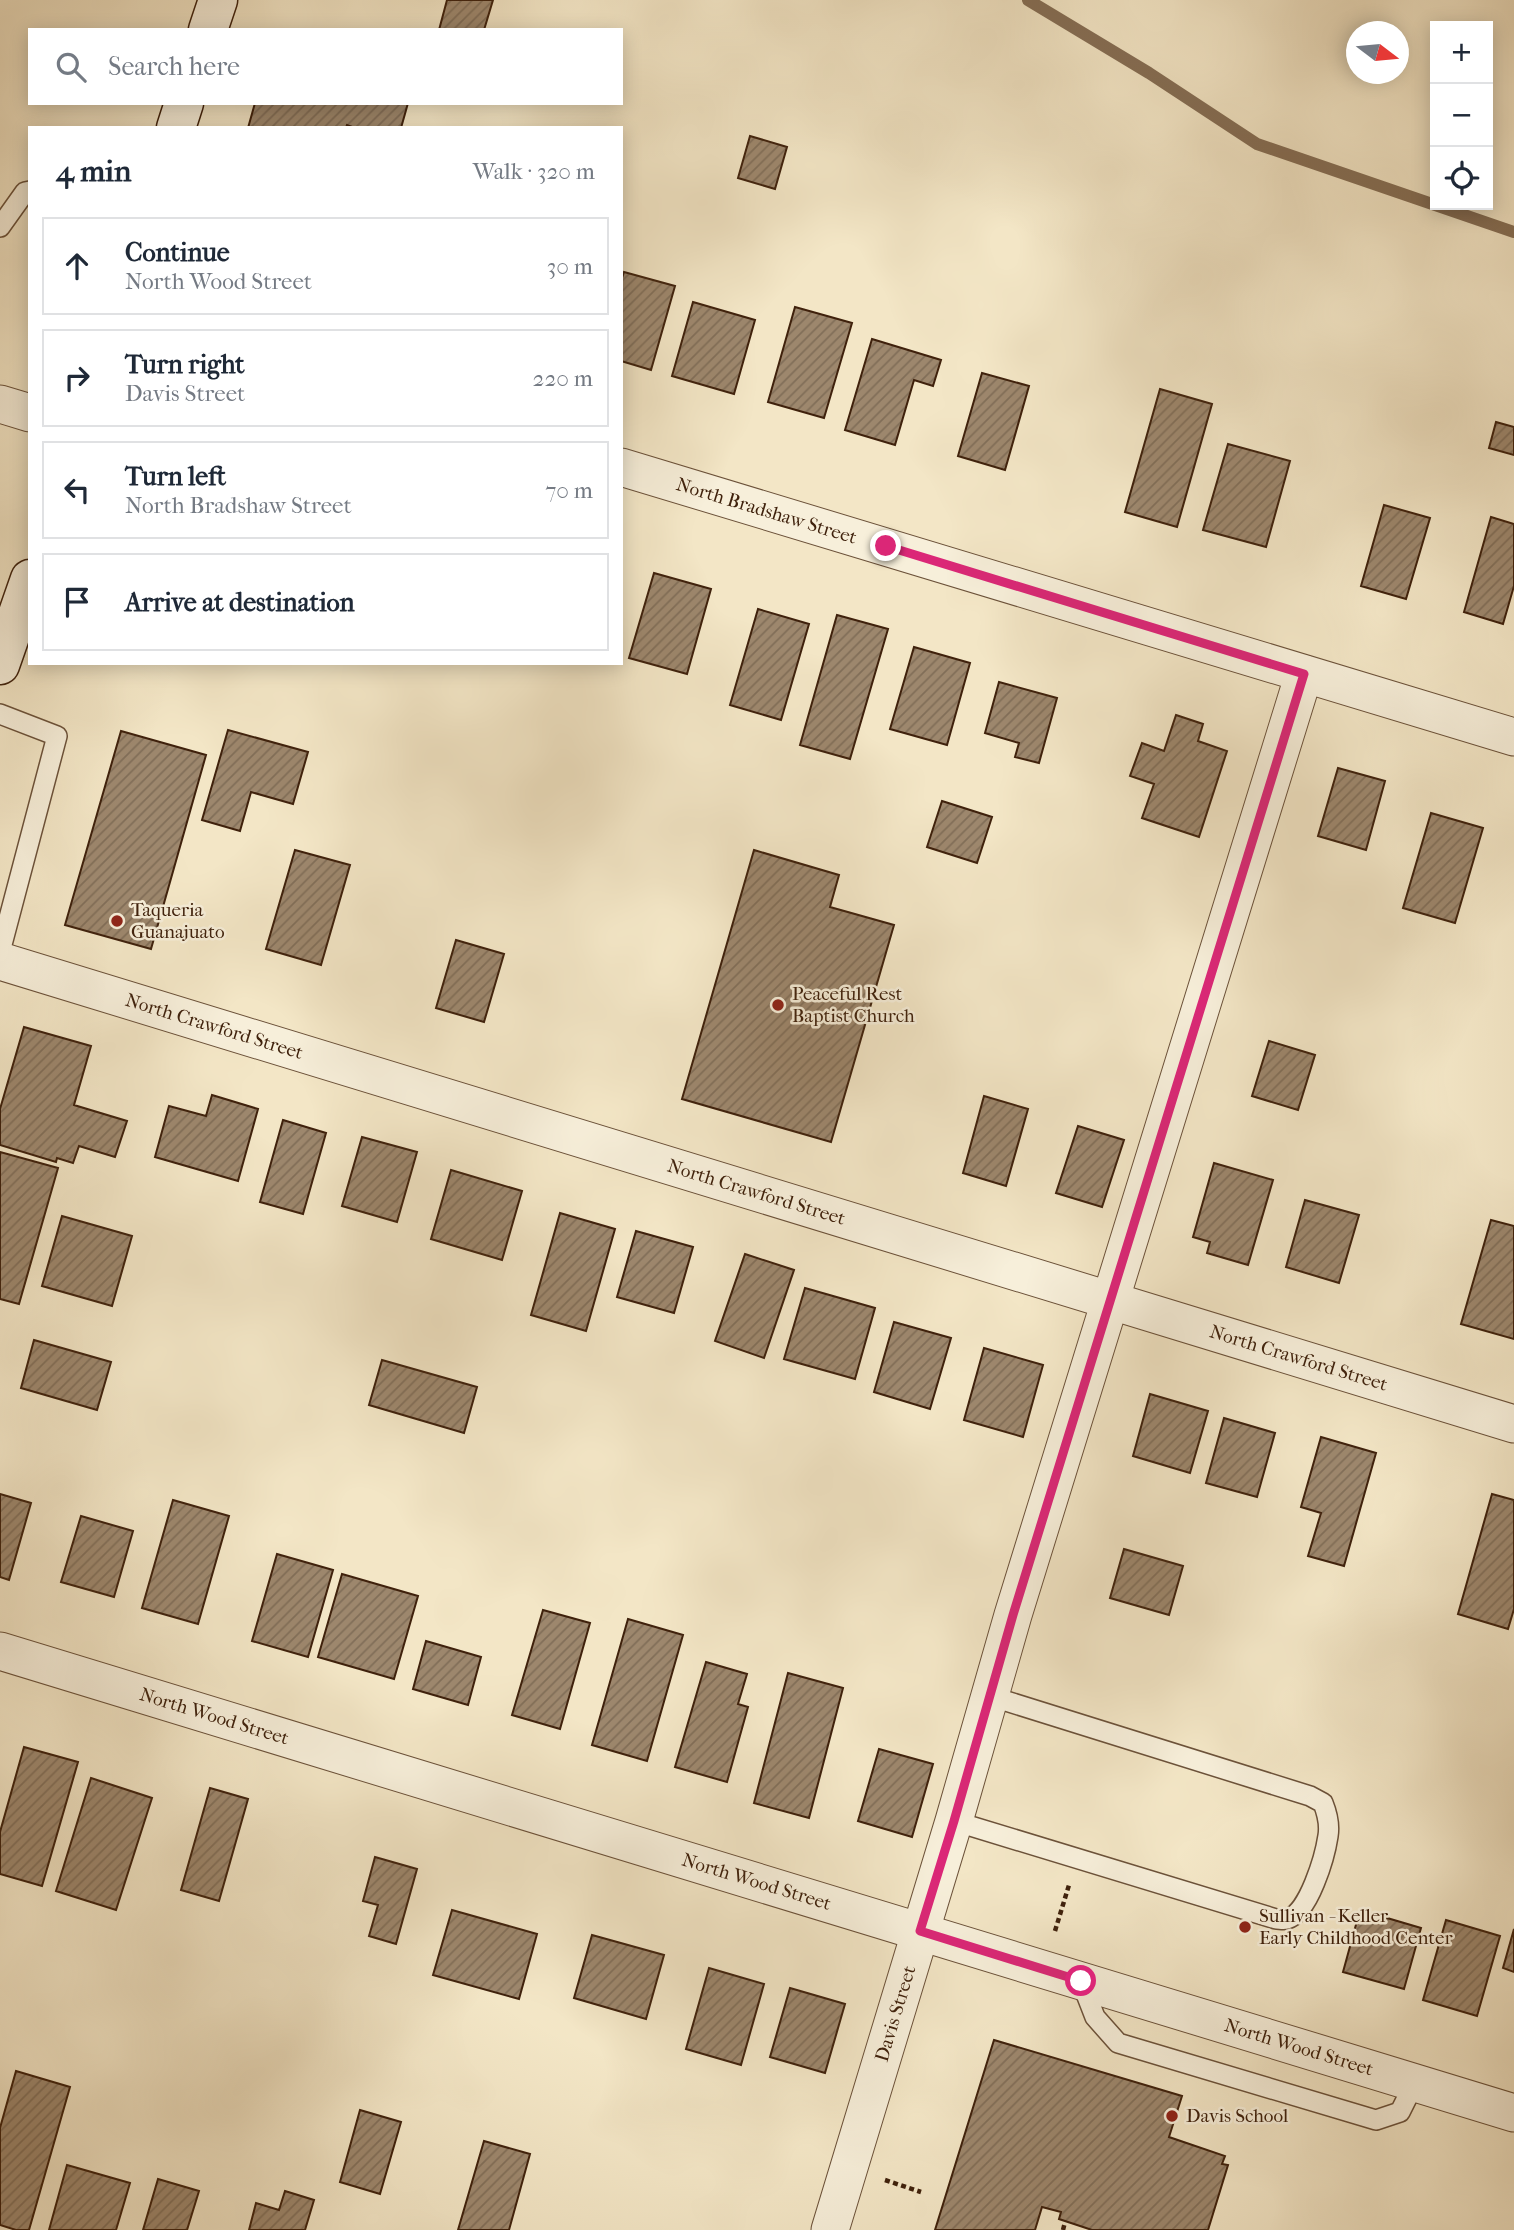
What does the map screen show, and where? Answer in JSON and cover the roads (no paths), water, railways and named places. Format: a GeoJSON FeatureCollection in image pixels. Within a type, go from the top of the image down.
{"type":"FeatureCollection","features":[{"type":"Feature","properties":{"kind":"main road"},"geometry":{"type":"LineString","coordinates":[[209,28],[218,0]]}},
{"type":"Feature","properties":{"kind":"main road"},"geometry":{"type":"LineString","coordinates":[[177,126],[183,105]]}},
{"type":"Feature","properties":{"kind":"main road"},"geometry":{"type":"LineString","coordinates":[[0,666],[28,585]]}},
{"type":"Feature","properties":{"kind":"street"},"geometry":{"type":"LineString","coordinates":[[0,404],[28,412]]}},
{"type":"Feature","properties":{"kind":"street","name":"North Bradshaw Street"},"geometry":{"type":"LineString","coordinates":[[623,468],[1514,737]]}},
{"type":"Feature","properties":{"kind":"street","name":"Davis Street"},"geometry":{"type":"LineString","coordinates":[[830,2230],[990,1696],[1304,674]]}},
{"type":"Feature","properties":{"kind":"street","name":"North Crawford Street"},"geometry":{"type":"LineString","coordinates":[[0,961],[1514,1424]]}},
{"type":"Feature","properties":{"kind":"street","name":"North Wood Street"},"geometry":{"type":"LineString","coordinates":[[0,1651],[1514,2113]]}},
{"type":"Feature","properties":{"kind":"lane"},"geometry":{"type":"LineString","coordinates":[[0,227],[28,191]]}},
{"type":"Feature","properties":{"kind":"lane"},"geometry":{"type":"LineString","coordinates":[[0,715],[57,736],[0,953]]}},
{"type":"Feature","properties":{"kind":"lane"},"geometry":{"type":"LineString","coordinates":[[954,1821],[1276,1919],[1287,1919],[1301,1910],[1312,1890],[1328,1836],[1328,1817],[1323,1803],[1310,1796],[990,1696]]}},
{"type":"Feature","properties":{"kind":"lane"},"geometry":{"type":"LineString","coordinates":[[1081,1981],[1095,2017],[1118,2042],[1337,2109],[1376,2120],[1400,2112],[1415,2082]]}},
{"type":"Feature","properties":{"kind":"waterway"},"geometry":{"type":"LineString","coordinates":[[1028,0],[1149,73],[1257,144],[1514,232]]}},
{"type":"Feature","properties":{"kind":"place","name":"Taqueria Guanajuato"},"geometry":{"type":"Point","coordinates":[117,921]}},
{"type":"Feature","properties":{"kind":"place","name":"Peaceful Rest Baptist Church"},"geometry":{"type":"Point","coordinates":[778,1005]}},
{"type":"Feature","properties":{"kind":"place","name":"Sullivan - Keller Early Childhood Center"},"geometry":{"type":"Point","coordinates":[1245,1927]}},
{"type":"Feature","properties":{"kind":"place","name":"Davis School"},"geometry":{"type":"Point","coordinates":[1172,2116]}}]}
